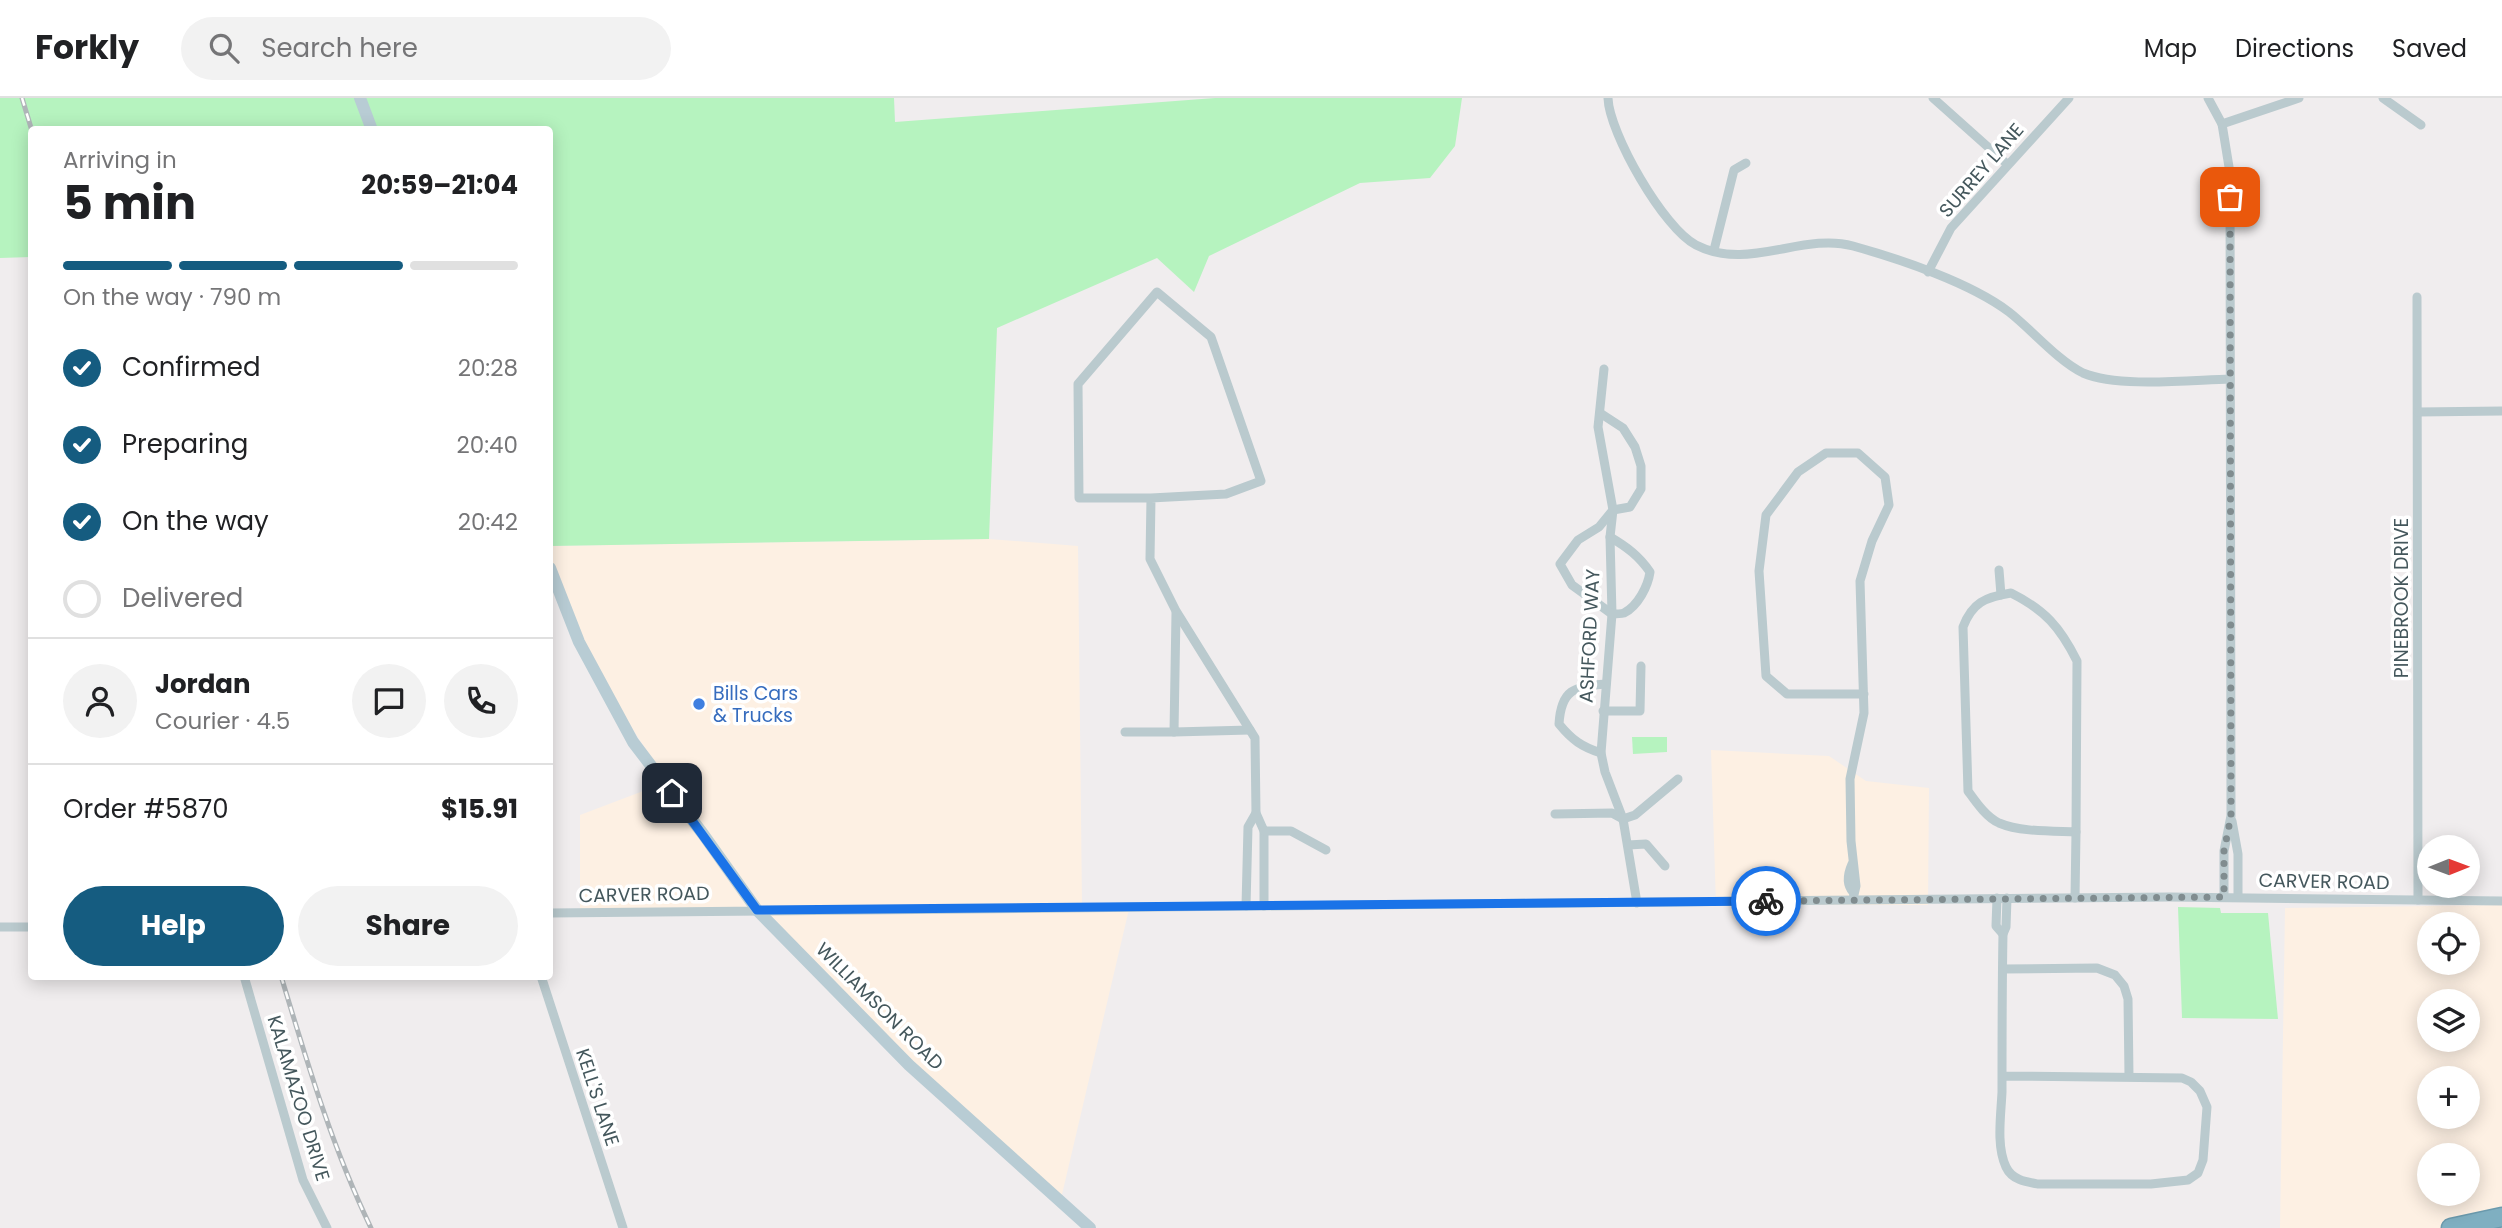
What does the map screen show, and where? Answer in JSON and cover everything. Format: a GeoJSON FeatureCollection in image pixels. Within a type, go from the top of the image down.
{"type":"FeatureCollection","features":[{"type":"Feature","properties":{"kind":"highway"},"geometry":{"type":"LineString","coordinates":[[2451,1228],[2502,1217]]}},
{"type":"Feature","properties":{"kind":"main road"},"geometry":{"type":"LineString","coordinates":[[359,98],[370,126]]}},
{"type":"Feature","properties":{"kind":"main road","name":"WILLIAMSON ROAD"},"geometry":{"type":"LineString","coordinates":[[553,576],[579,642],[633,742],[757,910],[909,1065],[1090,1228]]}},
{"type":"Feature","properties":{"kind":"street"},"geometry":{"type":"LineString","coordinates":[[1608,98],[1613,123],[1644,183],[1667,219],[1697,246],[1746,256],[1805,246],[1850,245],[1928,272],[1976,293],[2008,311],[2081,372],[2100,378],[2133,381],[2231,379]]}},
{"type":"Feature","properties":{"kind":"street"},"geometry":{"type":"LineString","coordinates":[[1933,98],[2007,164]]}},
{"type":"Feature","properties":{"kind":"street","name":"SURREY LANE"},"geometry":{"type":"LineString","coordinates":[[1928,272],[1951,228],[2068,98]]}},
{"type":"Feature","properties":{"kind":"street"},"geometry":{"type":"LineString","coordinates":[[2208,98],[2222,124],[2230,173],[2231,816],[2238,854],[2238,897]]}},
{"type":"Feature","properties":{"kind":"street"},"geometry":{"type":"LineString","coordinates":[[2222,124],[2299,98]]}},
{"type":"Feature","properties":{"kind":"street"},"geometry":{"type":"LineString","coordinates":[[2383,98],[2421,125]]}},
{"type":"Feature","properties":{"kind":"street"},"geometry":{"type":"LineString","coordinates":[[1714,250],[1734,170],[1746,163]]}},
{"type":"Feature","properties":{"kind":"street"},"geometry":{"type":"LineString","coordinates":[[1157,292],[1211,337],[1261,481],[1226,494],[1150,498],[1079,498],[1078,384],[1157,292]]}},
{"type":"Feature","properties":{"kind":"street","name":"PINEBROOK DRIVE"},"geometry":{"type":"LineString","coordinates":[[2417,297],[2418,900]]}},
{"type":"Feature","properties":{"kind":"street","name":"ASHFORD WAY"},"geometry":{"type":"LineString","coordinates":[[1604,369],[1598,427],[1614,510],[1610,537],[1612,614],[1601,752],[1605,772],[1623,819],[1637,903]]}},
{"type":"Feature","properties":{"kind":"street"},"geometry":{"type":"LineString","coordinates":[[2418,412],[2502,411]]}},
{"type":"Feature","properties":{"kind":"street"},"geometry":{"type":"LineString","coordinates":[[1600,413],[1623,428],[1635,447],[1641,466],[1641,489],[1630,507],[1614,510],[1599,527],[1578,540],[1560,564],[1572,585],[1612,614],[1625,612],[1633,604],[1648,586],[1650,572],[1629,548],[1610,537]]}},
{"type":"Feature","properties":{"kind":"street"},"geometry":{"type":"LineString","coordinates":[[1853,896],[1856,886],[1852,864],[1850,779],[1864,713],[1864,694],[1860,581],[1872,541],[1889,505],[1885,477],[1858,453],[1826,453],[1798,472],[1766,514],[1759,571],[1766,676],[1787,694],[1864,694]]}},
{"type":"Feature","properties":{"kind":"street"},"geometry":{"type":"LineString","coordinates":[[1150,498],[1150,559],[1176,611],[1255,738],[1256,813],[1264,831],[1264,906]]}},
{"type":"Feature","properties":{"kind":"street"},"geometry":{"type":"LineString","coordinates":[[1999,570],[2001,595]]}},
{"type":"Feature","properties":{"kind":"street"},"geometry":{"type":"LineString","coordinates":[[2076,832],[2035,830],[1998,823],[1981,808],[1968,791],[1963,627],[1976,604],[2011,593],[2032,604],[2052,619],[2077,661],[2076,898]]}},
{"type":"Feature","properties":{"kind":"street"},"geometry":{"type":"LineString","coordinates":[[1174,732],[1176,611]]}},
{"type":"Feature","properties":{"kind":"street"},"geometry":{"type":"LineString","coordinates":[[1603,712],[1640,711],[1641,666]]}},
{"type":"Feature","properties":{"kind":"street"},"geometry":{"type":"LineString","coordinates":[[1601,752],[1583,748],[1570,737],[1559,724],[1560,705],[1573,691],[1587,685],[1606,684]]}},
{"type":"Feature","properties":{"kind":"street"},"geometry":{"type":"LineString","coordinates":[[1125,732],[1250,730]]}},
{"type":"Feature","properties":{"kind":"street"},"geometry":{"type":"LineString","coordinates":[[1555,814],[1612,813],[1623,819],[1635,815],[1678,779]]}},
{"type":"Feature","properties":{"kind":"street"},"geometry":{"type":"LineString","coordinates":[[1246,906],[1248,827],[1256,813]]}},
{"type":"Feature","properties":{"kind":"street"},"geometry":{"type":"LineString","coordinates":[[2224,897],[2224,851],[2231,816]]}},
{"type":"Feature","properties":{"kind":"street"},"geometry":{"type":"LineString","coordinates":[[1264,831],[1291,831],[1326,850]]}},
{"type":"Feature","properties":{"kind":"street"},"geometry":{"type":"LineString","coordinates":[[1628,845],[1646,844],[1665,866]]}},
{"type":"Feature","properties":{"kind":"street","name":"CARVER ROAD"},"geometry":{"type":"LineString","coordinates":[[553,913],[1637,903],[1853,896],[2502,901]]}},
{"type":"Feature","properties":{"kind":"street"},"geometry":{"type":"LineString","coordinates":[[2002,898],[1996,926],[2003,934],[2001,1149],[2006,1169],[2024,1182],[2038,1184],[2151,1184],[2188,1180],[2198,1172],[2203,1160],[2207,1107],[2200,1091],[2191,1082],[2182,1078],[2129,1076],[2002,1076]]}},
{"type":"Feature","properties":{"kind":"street"},"geometry":{"type":"LineString","coordinates":[[0,927],[28,927]]}},
{"type":"Feature","properties":{"kind":"street"},"geometry":{"type":"LineString","coordinates":[[2003,970],[2097,968],[2115,975],[2124,986],[2127,999],[2129,1076]]}},
{"type":"Feature","properties":{"kind":"street","name":"KALAMAZOO DRIVE"},"geometry":{"type":"LineString","coordinates":[[245,980],[303,1180],[327,1228]]}},
{"type":"Feature","properties":{"kind":"street","name":"KELL'S LANE"},"geometry":{"type":"LineString","coordinates":[[542,980],[623,1228]]}},
{"type":"Feature","properties":{"kind":"shaded area"},"geometry":{"type":"Polygon","coordinates":[[[989,539],[1078,546],[1082,904],[1130,905],[1060,1203],[754,910],[580,913],[580,815],[667,782],[577,643],[553,577],[553,546],[989,539]]]}},
{"type":"Feature","properties":{"kind":"shaded area"},"geometry":{"type":"Polygon","coordinates":[[[1711,750],[1829,756],[1866,781],[1929,788],[1928,905],[1716,905],[1711,750]]]}},
{"type":"Feature","properties":{"kind":"shaded area"},"geometry":{"type":"Polygon","coordinates":[[[2502,905],[2502,1228],[2280,1228],[2285,908],[2502,905]]]}},
{"type":"Feature","properties":{"kind":"green space"},"geometry":{"type":"Polygon","coordinates":[[[0,98],[894,98],[895,122],[1215,98],[1462,98],[1455,146],[1430,178],[1360,183],[1209,256],[1194,292],[1157,258],[997,328],[989,539],[553,546],[553,126],[28,126],[28,257],[0,258],[0,98]]]}},
{"type":"Feature","properties":{"kind":"green space"},"geometry":{"type":"Polygon","coordinates":[[[1632,737],[1667,737],[1667,752],[1633,754],[1632,737]]]}},
{"type":"Feature","properties":{"kind":"green space"},"geometry":{"type":"Polygon","coordinates":[[[2178,907],[2220,908],[2221,913],[2268,913],[2278,1019],[2182,1018],[2178,907]]]}},
{"type":"Feature","properties":{"kind":"railway"},"geometry":{"type":"LineString","coordinates":[[22,98],[30,126]]}},
{"type":"Feature","properties":{"kind":"railway"},"geometry":{"type":"LineString","coordinates":[[282,980],[332,1135],[371,1228]]}},
{"type":"Feature","properties":{"kind":"way so far"},"geometry":{"type":"LineString","coordinates":[[1766,901],[2224,897],[2224,851],[2231,816],[2230,197]]}},
{"type":"Feature","properties":{"kind":"place","name":"Bills Cars & Trucks"},"geometry":{"type":"Point","coordinates":[699,704]}},
{"type":"Feature","properties":{"kind":"route"},"geometry":{"type":"LineString","coordinates":[[672,793],[757,910],[1766,901]]}}]}
